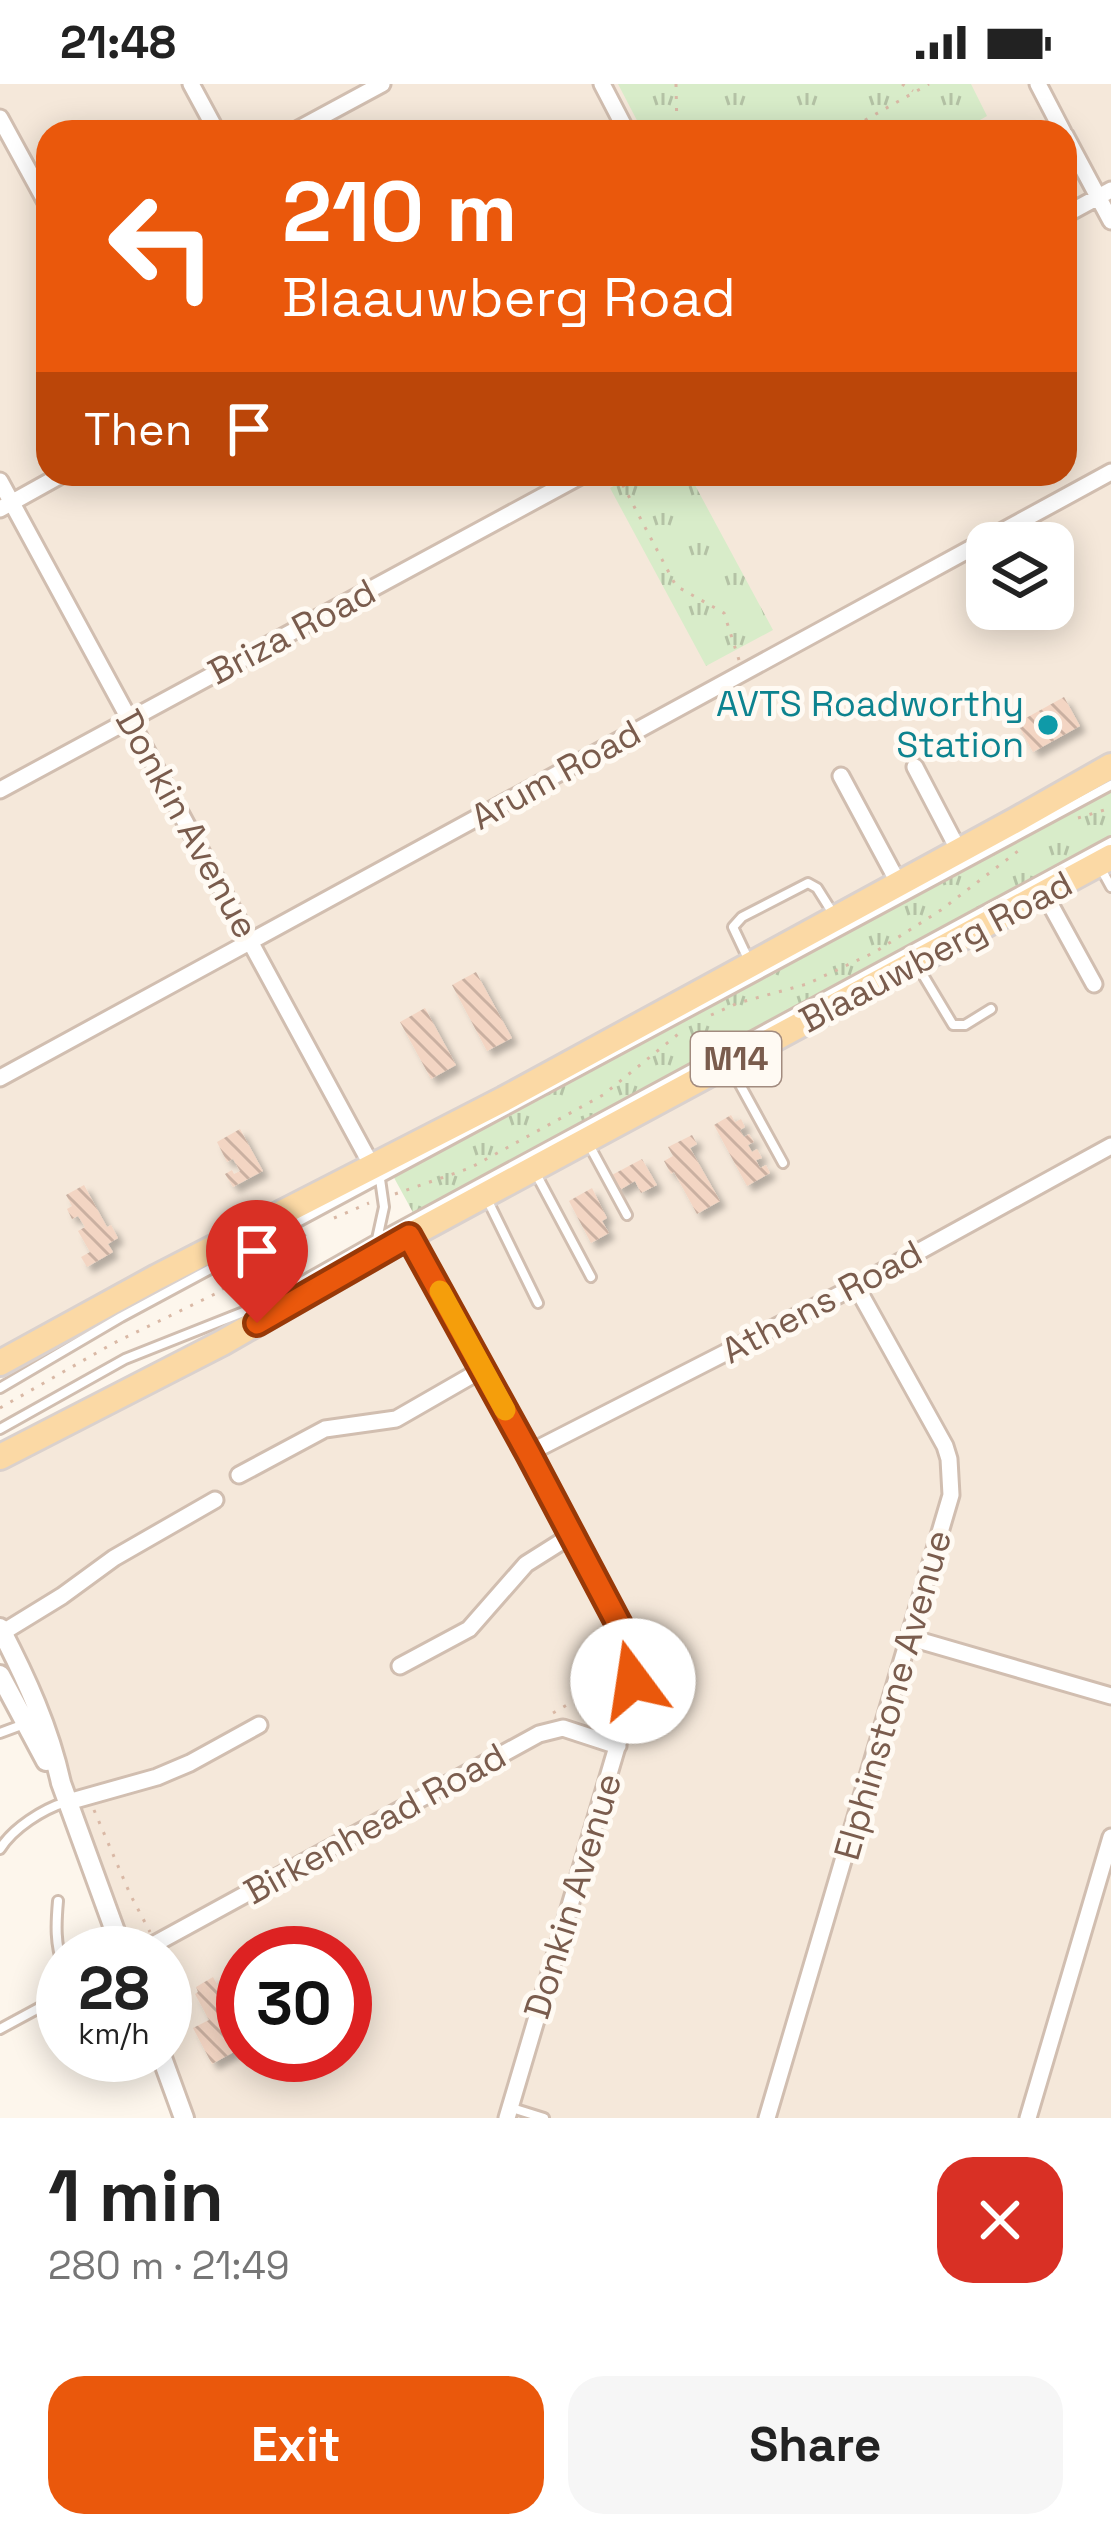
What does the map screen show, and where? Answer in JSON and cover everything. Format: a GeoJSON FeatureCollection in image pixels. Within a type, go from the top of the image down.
{"type":"FeatureCollection","features":[{"type":"Feature","properties":{"kind":"main road","name":"M14"},"geometry":{"type":"LineString","coordinates":[[0,1363],[316,1197],[377,1174],[1111,766]]}},
{"type":"Feature","properties":{"kind":"main road","name":"Blaauwberg Road"},"geometry":{"type":"LineString","coordinates":[[0,1456],[222,1343],[409,1236],[1044,893],[1106,854]]}},
{"type":"Feature","properties":{"kind":"street"},"geometry":{"type":"LineString","coordinates":[[191,84],[210,120]]}},
{"type":"Feature","properties":{"kind":"street"},"geometry":{"type":"LineString","coordinates":[[315,120],[382,84]]}},
{"type":"Feature","properties":{"kind":"street"},"geometry":{"type":"LineString","coordinates":[[602,84],[622,120]]}},
{"type":"Feature","properties":{"kind":"street"},"geometry":{"type":"LineString","coordinates":[[1038,84],[1057,120]]}},
{"type":"Feature","properties":{"kind":"street"},"geometry":{"type":"LineString","coordinates":[[0,118],[36,184]]}},
{"type":"Feature","properties":{"kind":"street"},"geometry":{"type":"LineString","coordinates":[[1077,154],[1104,194],[1111,220]]}},
{"type":"Feature","properties":{"kind":"street"},"geometry":{"type":"LineString","coordinates":[[1077,209],[1104,194]]}},
{"type":"Feature","properties":{"kind":"street","name":"Arum Road"},"geometry":{"type":"LineString","coordinates":[[0,1078],[1111,472]]}},
{"type":"Feature","properties":{"kind":"street","name":"Donkin Avenue"},"geometry":{"type":"LineString","coordinates":[[0,481],[6,506],[129,719],[377,1174]]}},
{"type":"Feature","properties":{"kind":"street"},"geometry":{"type":"LineString","coordinates":[[6,506],[42,486]]}},
{"type":"Feature","properties":{"kind":"street","name":"Briza Road"},"geometry":{"type":"LineString","coordinates":[[0,790],[562,486]]}},
{"type":"Feature","properties":{"kind":"street"},"geometry":{"type":"LineString","coordinates":[[915,767],[959,851]]}},
{"type":"Feature","properties":{"kind":"street"},"geometry":{"type":"LineString","coordinates":[[841,776],[898,884]]}},
{"type":"Feature","properties":{"kind":"street"},"geometry":{"type":"LineString","coordinates":[[1044,893],[1094,984]]}},
{"type":"Feature","properties":{"kind":"street","name":"Athens Road"},"geometry":{"type":"LineString","coordinates":[[529,1454],[856,1286],[1111,1145]]}},
{"type":"Feature","properties":{"kind":"street","name":"Donkin Avenue"},"geometry":{"type":"LineString","coordinates":[[409,1236],[623,1632],[632,1666],[630,1702],[618,1746],[509,2113]]}},
{"type":"Feature","properties":{"kind":"street","name":"Elphinstone Avenue"},"geometry":{"type":"LineString","coordinates":[[767,2118],[951,1495],[945,1446],[856,1286]]}},
{"type":"Feature","properties":{"kind":"street"},"geometry":{"type":"LineString","coordinates":[[239,1475],[325,1429],[396,1419],[483,1370]]}},
{"type":"Feature","properties":{"kind":"street"},"geometry":{"type":"LineString","coordinates":[[113,1926],[2,1640],[114,1558],[215,1500]]}},
{"type":"Feature","properties":{"kind":"street"},"geometry":{"type":"LineString","coordinates":[[400,1666],[469,1628],[526,1564],[572,1534]]}},
{"type":"Feature","properties":{"kind":"street"},"geometry":{"type":"LineString","coordinates":[[910,1638],[1111,1696]]}},
{"type":"Feature","properties":{"kind":"street"},"geometry":{"type":"LineString","coordinates":[[1,1680],[33,1720]]}},
{"type":"Feature","properties":{"kind":"street"},"geometry":{"type":"LineString","coordinates":[[64,1793],[157,1777],[259,1725]]}},
{"type":"Feature","properties":{"kind":"street","name":"Birkenhead Road"},"geometry":{"type":"LineString","coordinates":[[187,1926],[539,1734],[563,1729],[618,1746]]}},
{"type":"Feature","properties":{"kind":"street"},"geometry":{"type":"LineString","coordinates":[[1029,2118],[1111,1838]]}},
{"type":"Feature","properties":{"kind":"street"},"geometry":{"type":"LineString","coordinates":[[170,2082],[184,2118]]}},
{"type":"Feature","properties":{"kind":"lane"},"geometry":{"type":"LineString","coordinates":[[0,1388],[377,1174],[1111,785]]}},
{"type":"Feature","properties":{"kind":"lane"},"geometry":{"type":"LineString","coordinates":[[259,1306],[1106,854],[1111,887]]}},
{"type":"Feature","properties":{"kind":"lane"},"geometry":{"type":"LineString","coordinates":[[751,964],[733,927],[742,916],[808,883],[817,888],[836,918]]}},
{"type":"Feature","properties":{"kind":"lane"},"geometry":{"type":"LineString","coordinates":[[916,963],[953,1024],[965,1025],[992,1010]]}},
{"type":"Feature","properties":{"kind":"lane"},"geometry":{"type":"LineString","coordinates":[[729,1064],[783,1163]]}},
{"type":"Feature","properties":{"kind":"lane"},"geometry":{"type":"LineString","coordinates":[[586,1140],[627,1215]]}},
{"type":"Feature","properties":{"kind":"lane"},"geometry":{"type":"LineString","coordinates":[[533,1169],[591,1277]]}},
{"type":"Feature","properties":{"kind":"lane"},"geometry":{"type":"LineString","coordinates":[[377,1174],[384,1207],[377,1239]]}},
{"type":"Feature","properties":{"kind":"lane"},"geometry":{"type":"LineString","coordinates":[[485,1195],[538,1303]]}},
{"type":"Feature","properties":{"kind":"lane"},"geometry":{"type":"LineString","coordinates":[[239,1253],[316,1197]]}},
{"type":"Feature","properties":{"kind":"lane"},"geometry":{"type":"LineString","coordinates":[[239,1253],[262,1290],[259,1306]]}},
{"type":"Feature","properties":{"kind":"lane"},"geometry":{"type":"LineString","coordinates":[[0,1429],[125,1359],[363,1263]]}},
{"type":"Feature","properties":{"kind":"lane"},"geometry":{"type":"LineString","coordinates":[[0,1732],[33,1720]]}},
{"type":"Feature","properties":{"kind":"lane"},"geometry":{"type":"LineString","coordinates":[[0,1849],[30,1821],[57,1805],[64,1793]]}},
{"type":"Feature","properties":{"kind":"lane"},"geometry":{"type":"LineString","coordinates":[[56,1926],[58,1901]]}},
{"type":"Feature","properties":{"kind":"lane"},"geometry":{"type":"LineString","coordinates":[[0,2029],[36,2010]]}},
{"type":"Feature","properties":{"kind":"lane","name":"Donkin Avenue"},"geometry":{"type":"LineString","coordinates":[[509,2113],[544,2118]]}},
{"type":"Feature","properties":{"kind":"path"},"geometry":{"type":"LineString","coordinates":[[676,84],[676,120]]}},
{"type":"Feature","properties":{"kind":"path"},"geometry":{"type":"LineString","coordinates":[[902,84],[915,92]]}},
{"type":"Feature","properties":{"kind":"path"},"geometry":{"type":"LineString","coordinates":[[865,120],[929,84]]}},
{"type":"Feature","properties":{"kind":"path"},"geometry":{"type":"LineString","coordinates":[[623,486],[676,586],[724,613],[743,673]]}},
{"type":"Feature","properties":{"kind":"path"},"geometry":{"type":"LineString","coordinates":[[1063,825],[1111,808]]}},
{"type":"Feature","properties":{"kind":"path"},"geometry":{"type":"LineString","coordinates":[[707,1017],[841,970],[941,910],[1028,844]]}},
{"type":"Feature","properties":{"kind":"path"},"geometry":{"type":"LineString","coordinates":[[335,1217],[470,1168],[603,1095],[692,1024]]}},
{"type":"Feature","properties":{"kind":"path"},"geometry":{"type":"LineString","coordinates":[[0,1408],[112,1344],[215,1294],[272,1261],[318,1225]]}},
{"type":"Feature","properties":{"kind":"path"},"geometry":{"type":"LineString","coordinates":[[539,1734],[554,1713],[632,1666]]}},
{"type":"Feature","properties":{"kind":"path"},"geometry":{"type":"LineString","coordinates":[[94,1808],[146,1926]]}},
{"type":"Feature","properties":{"kind":"shaded area"},"geometry":{"type":"Polygon","coordinates":[[[0,84],[1111,84],[1111,753],[0,1363],[0,84]]]}},
{"type":"Feature","properties":{"kind":"shaded area"},"geometry":{"type":"Polygon","coordinates":[[[1111,857],[1111,2118],[184,2118],[173,2082],[192,2082],[192,1926],[113,1926],[0,1628],[0,1457],[1111,857]]]}},
{"type":"Feature","properties":{"kind":"green space"},"geometry":{"type":"Polygon","coordinates":[[[618,84],[971,84],[987,116],[980,120],[637,120],[618,84]]]}},
{"type":"Feature","properties":{"kind":"green space"},"geometry":{"type":"Polygon","coordinates":[[[695,486],[773,630],[706,666],[610,488],[695,486]]]}},
{"type":"Feature","properties":{"kind":"green space"},"geometry":{"type":"Polygon","coordinates":[[[1111,790],[1111,840],[416,1218],[392,1174],[1111,790]]]}},
{"type":"Feature","properties":{"kind":"building","name":"AVTS Roadworthy Station"},"geometry":{"type":"Polygon","coordinates":[[[1064,697],[1080,726],[1033,752],[1017,723],[1064,697]]]}},
{"type":"Feature","properties":{"kind":"building"},"geometry":{"type":"Polygon","coordinates":[[[476,972],[512,1038],[487,1051],[452,985],[476,972]]]}},
{"type":"Feature","properties":{"kind":"building"},"geometry":{"type":"Polygon","coordinates":[[[425,1008],[456,1065],[431,1079],[400,1022],[425,1008]]]}},
{"type":"Feature","properties":{"kind":"building"},"geometry":{"type":"Polygon","coordinates":[[[731,1115],[735,1122],[741,1119],[745,1127],[740,1130],[754,1142],[748,1145],[762,1158],[756,1160],[760,1168],[766,1165],[770,1173],[747,1186],[714,1125],[731,1115]]]}},
{"type":"Feature","properties":{"kind":"building"},"geometry":{"type":"Polygon","coordinates":[[[240,1129],[263,1171],[233,1187],[225,1174],[240,1171],[233,1159],[227,1162],[217,1142],[240,1129]]]}},
{"type":"Feature","properties":{"kind":"building"},"geometry":{"type":"Polygon","coordinates":[[[692,1135],[697,1144],[690,1148],[720,1201],[697,1214],[664,1161],[673,1156],[668,1147],[692,1135]]]}},
{"type":"Feature","properties":{"kind":"building"},"geometry":{"type":"Polygon","coordinates":[[[642,1159],[657,1185],[641,1193],[635,1181],[618,1191],[610,1176],[642,1159]]]}},
{"type":"Feature","properties":{"kind":"building"},"geometry":{"type":"Polygon","coordinates":[[[84,1185],[118,1238],[108,1244],[113,1252],[87,1267],[81,1257],[90,1252],[78,1231],[85,1227],[78,1216],[72,1219],[66,1195],[84,1185]]]}},
{"type":"Feature","properties":{"kind":"building"},"geometry":{"type":"Polygon","coordinates":[[[592,1188],[609,1233],[591,1243],[569,1201],[592,1188]]]}},
{"type":"Feature","properties":{"kind":"building"},"geometry":{"type":"Polygon","coordinates":[[[213,1977],[216,1982],[216,2062],[212,2064],[193,2028],[209,2020],[196,1987],[213,1977]]]}},
{"type":"Feature","properties":{"kind":"slow traffic"},"geometry":{"type":"LineString","coordinates":[[440,1291],[505,1410]]}},
{"type":"Feature","properties":{"kind":"place","name":"AVTS Roadworthy Station"},"geometry":{"type":"Point","coordinates":[1048,725]}},
{"type":"Feature","properties":{"kind":"route"},"geometry":{"type":"LineString","coordinates":[[257,1323],[409,1236],[623,1632],[633,1681]]}}]}
